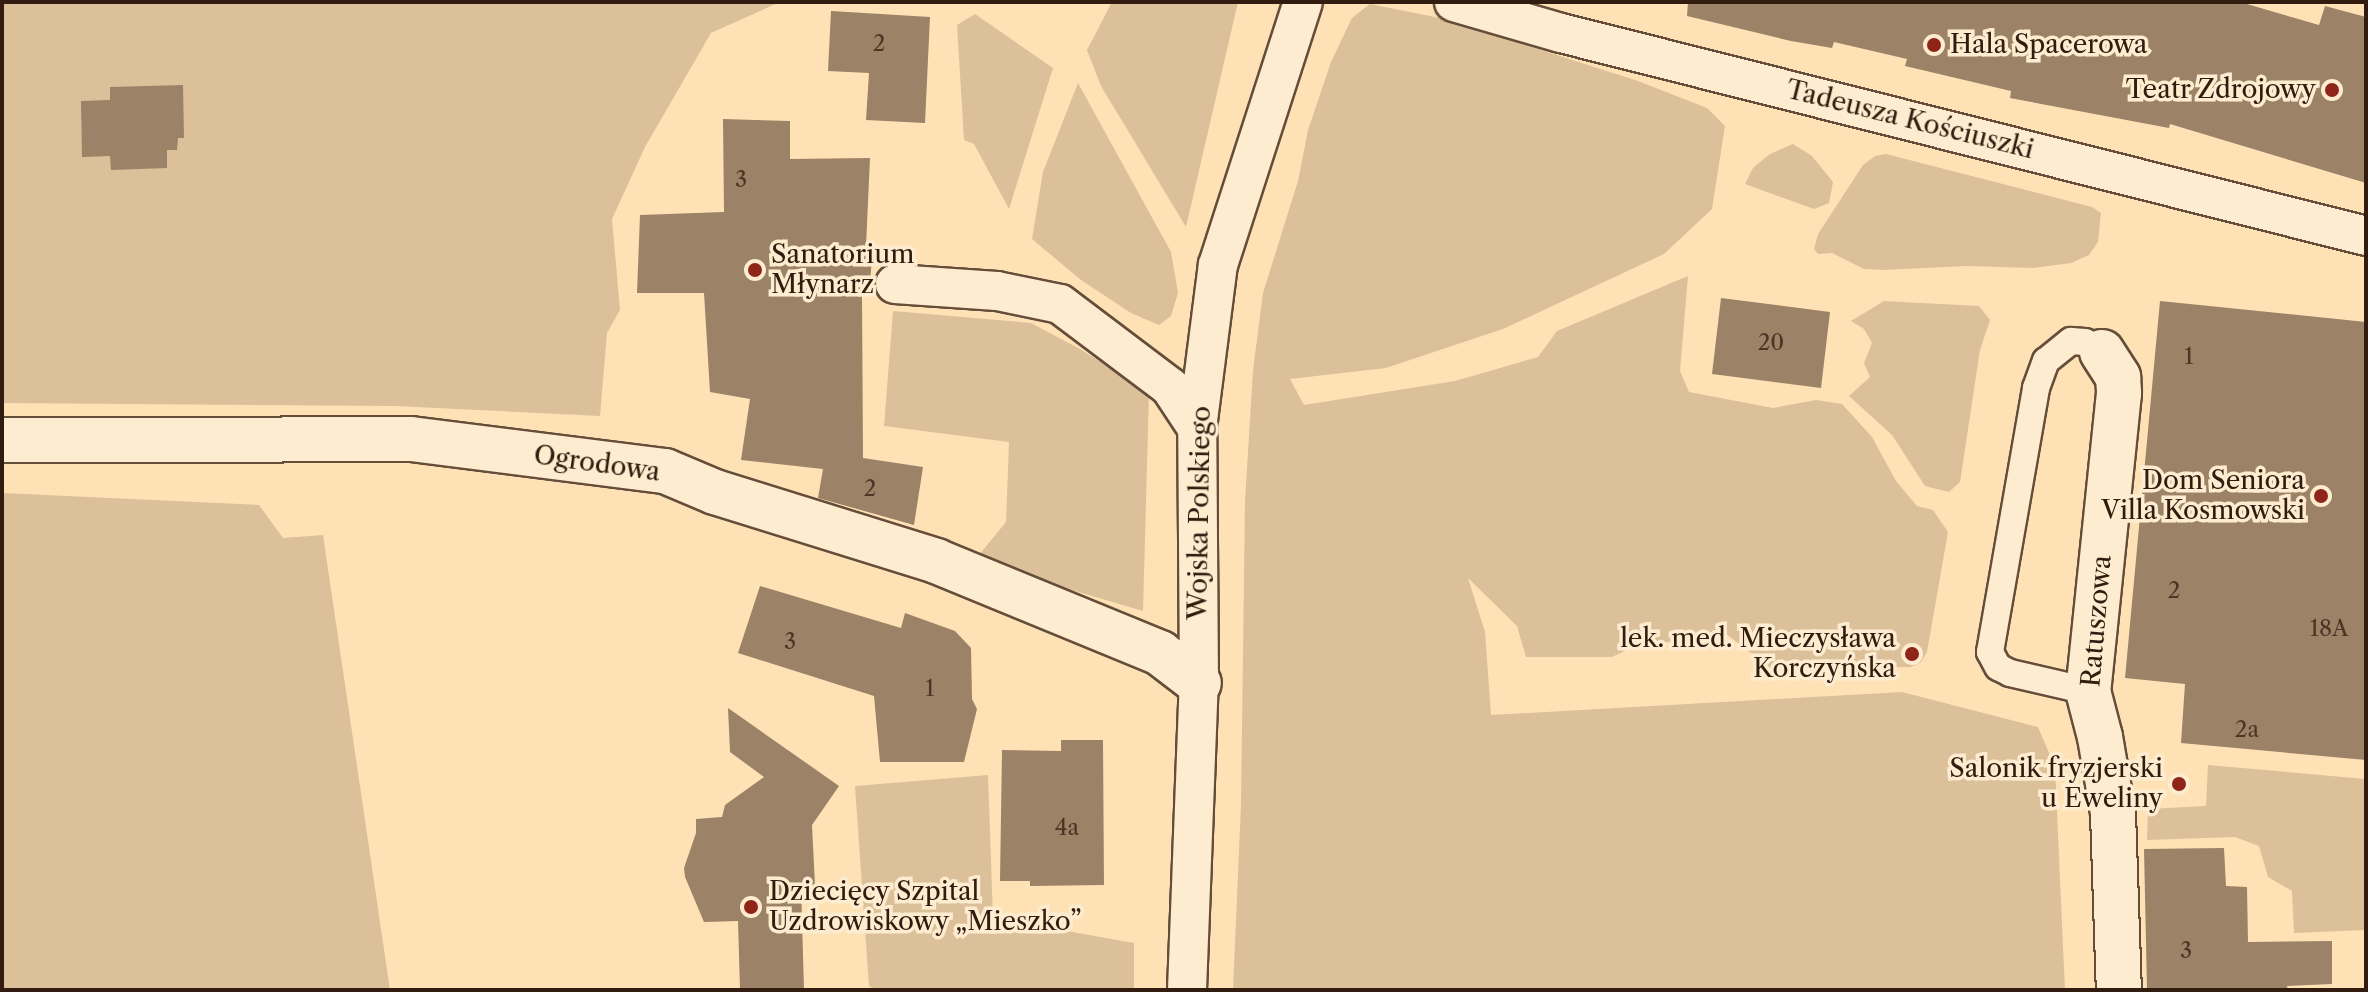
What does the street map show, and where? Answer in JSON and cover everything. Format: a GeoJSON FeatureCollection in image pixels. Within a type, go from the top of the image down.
{"type":"FeatureCollection","features":[{"type":"Feature","properties":{"kind":"street","name":"Wojska Polskiego"},"geometry":{"type":"LineString","coordinates":[[1187,990],[1199,683],[1197,428],[1218,265],[1303,2]]}},
{"type":"Feature","properties":{"kind":"street","name":"Tadeusza Kościuszki"},"geometry":{"type":"LineString","coordinates":[[1454,2],[1561,33],[2366,236]]}},
{"type":"Feature","properties":{"kind":"street"},"geometry":{"type":"LineString","coordinates":[[895,284],[997,291],[1060,304],[1170,387],[1197,428]]}},
{"type":"Feature","properties":{"kind":"street","name":"Ratuszowa"},"geometry":{"type":"LineString","coordinates":[[2102,352],[2118,377],[2119,393],[2088,691],[2100,737],[2113,813],[2119,990]]}},
{"type":"Feature","properties":{"kind":"street","name":"Ogrodowa"},"geometry":{"type":"LineString","coordinates":[[2,440],[411,439],[665,471],[715,492],[936,561],[1160,653],[1199,683]]}},
{"type":"Feature","properties":{"kind":"lane"},"geometry":{"type":"LineString","coordinates":[[2088,691],[2010,673],[1998,667],[1990,652],[2036,388],[2046,361],[2071,341],[2085,342],[2102,352]]}},
{"type":"Feature","properties":{"kind":"shaded area"},"geometry":{"type":"Polygon","coordinates":[[[2,2],[780,2],[711,33],[645,147],[612,219],[620,310],[607,333],[600,416],[395,406],[2,403],[2,2]]]}},
{"type":"Feature","properties":{"kind":"shaded area"},"geometry":{"type":"Polygon","coordinates":[[[1112,2],[1238,2],[1186,227],[1101,86],[1087,50],[1112,2]]]}},
{"type":"Feature","properties":{"kind":"shaded area"},"geometry":{"type":"Polygon","coordinates":[[[1370,4],[1445,19],[1638,81],[1707,108],[1725,126],[1712,209],[1664,254],[1503,329],[1386,368],[1290,379],[1304,405],[1455,381],[1538,357],[1557,331],[1688,276],[1680,371],[1689,392],[1773,408],[1816,400],[1842,404],[1872,437],[1896,481],[1917,506],[1933,510],[1948,532],[1927,652],[1921,662],[1911,667],[1770,668],[1725,633],[1631,648],[1612,657],[1526,657],[1517,626],[1468,578],[1485,632],[1491,715],[1902,692],[2038,727],[2055,767],[2065,990],[1233,990],[1241,804],[1245,501],[1253,370],[1263,293],[1298,181],[1308,130],[1331,62],[1352,18],[1370,4]]]}},
{"type":"Feature","properties":{"kind":"shaded area"},"geometry":{"type":"Polygon","coordinates":[[[975,14],[1053,68],[1009,209],[974,144],[964,140],[957,25],[975,14]]]}},
{"type":"Feature","properties":{"kind":"shaded area"},"geometry":{"type":"Polygon","coordinates":[[[1078,83],[1171,252],[1178,293],[1171,316],[1159,325],[1131,313],[1081,280],[1032,239],[1043,172],[1078,83]]]}},
{"type":"Feature","properties":{"kind":"shaded area"},"geometry":{"type":"Polygon","coordinates":[[[1793,144],[1812,156],[1833,182],[1829,203],[1814,209],[1745,184],[1753,168],[1770,154],[1793,144]]]}},
{"type":"Feature","properties":{"kind":"shaded area"},"geometry":{"type":"Polygon","coordinates":[[[1886,154],[2092,207],[2101,213],[2098,242],[2089,255],[2071,263],[2033,268],[1864,269],[1832,253],[1818,254],[1814,249],[1818,234],[1863,165],[1875,156],[1886,154]]]}},
{"type":"Feature","properties":{"kind":"shaded area"},"geometry":{"type":"Polygon","coordinates":[[[1884,301],[1979,306],[1990,320],[1980,350],[1960,482],[1949,492],[1925,486],[1892,435],[1849,396],[1870,377],[1864,363],[1872,343],[1864,329],[1851,321],[1884,301]]]}},
{"type":"Feature","properties":{"kind":"shaded area"},"geometry":{"type":"Polygon","coordinates":[[[893,311],[1031,323],[1080,349],[1149,393],[1143,611],[974,561],[1006,522],[1009,442],[884,426],[893,311]]]}},
{"type":"Feature","properties":{"kind":"shaded area"},"geometry":{"type":"Polygon","coordinates":[[[2,493],[259,505],[283,538],[323,535],[390,990],[2,990],[2,493]]]}},
{"type":"Feature","properties":{"kind":"shaded area"},"geometry":{"type":"Polygon","coordinates":[[[2208,765],[2366,779],[2366,930],[2294,933],[2292,891],[2268,877],[2259,846],[2235,837],[2147,840],[2148,809],[2206,806],[2208,765]]]}},
{"type":"Feature","properties":{"kind":"shaded area"},"geometry":{"type":"Polygon","coordinates":[[[988,775],[993,918],[1134,943],[1134,990],[876,990],[869,986],[855,786],[988,775]]]}},
{"type":"Feature","properties":{"kind":"building"},"geometry":{"type":"Polygon","coordinates":[[[1688,2],[2240,2],[2319,25],[2325,6],[2366,17],[2366,183],[2170,124],[2169,128],[2010,98],[2011,91],[1905,66],[1907,59],[1834,42],[1832,48],[1791,41],[1687,16],[1688,2]]]}},
{"type":"Feature","properties":{"kind":"building"},"geometry":{"type":"Polygon","coordinates":[[[831,11],[930,17],[925,123],[866,120],[869,73],[828,71],[831,11]]]}},
{"type":"Feature","properties":{"kind":"building"},"geometry":{"type":"Polygon","coordinates":[[[183,85],[184,138],[178,138],[177,150],[167,150],[167,168],[111,170],[110,156],[82,157],[81,101],[110,100],[110,87],[183,85]]]}},
{"type":"Feature","properties":{"kind":"building","name":"Sanatorium Młynarz"},"geometry":{"type":"Polygon","coordinates":[[[723,119],[790,121],[790,159],[870,158],[866,246],[873,247],[869,294],[862,294],[863,458],[923,467],[914,525],[818,498],[823,469],[741,460],[750,399],[710,392],[704,293],[637,293],[640,215],[724,212],[723,119]]]}},
{"type":"Feature","properties":{"kind":"building"},"geometry":{"type":"Polygon","coordinates":[[[1721,298],[1830,312],[1821,388],[1712,374],[1721,298]]]}},
{"type":"Feature","properties":{"kind":"building"},"geometry":{"type":"Polygon","coordinates":[[[2160,301],[2366,322],[2366,760],[2181,743],[2185,684],[2125,678],[2160,301]]]}},
{"type":"Feature","properties":{"kind":"building"},"geometry":{"type":"Polygon","coordinates":[[[760,586],[901,628],[905,613],[955,631],[971,648],[972,699],[977,709],[964,762],[880,762],[874,696],[738,653],[760,586]]]}},
{"type":"Feature","properties":{"kind":"building","name":"Dziecięcy Szpital Uzdrowiskowy „Mieszko”"},"geometry":{"type":"Polygon","coordinates":[[[728,708],[839,786],[812,825],[815,885],[801,885],[804,990],[740,990],[738,921],[704,922],[685,877],[684,868],[696,833],[696,819],[722,817],[725,805],[764,777],[730,752],[728,708]]]}},
{"type":"Feature","properties":{"kind":"building"},"geometry":{"type":"Polygon","coordinates":[[[1061,740],[1103,740],[1104,885],[1030,886],[1030,881],[1000,881],[1002,750],[1061,751],[1061,740]]]}},
{"type":"Feature","properties":{"kind":"building"},"geometry":{"type":"Polygon","coordinates":[[[2224,848],[2226,886],[2247,887],[2248,942],[2332,941],[2332,984],[2287,986],[2288,990],[2147,990],[2144,849],[2224,848]]]}},
{"type":"Feature","properties":{"kind":"place","name":"Hala Spacerowa"},"geometry":{"type":"Point","coordinates":[1934,45]}},
{"type":"Feature","properties":{"kind":"place","name":"Teatr Zdrojowy"},"geometry":{"type":"Point","coordinates":[2332,90]}},
{"type":"Feature","properties":{"kind":"place","name":"Sanatorium Młynarz"},"geometry":{"type":"Point","coordinates":[755,270]}},
{"type":"Feature","properties":{"kind":"place","name":"Dom Seniora Villa Kosmowski"},"geometry":{"type":"Point","coordinates":[2321,496]}},
{"type":"Feature","properties":{"kind":"place","name":"lek. med. Mieczysława Korczyńska"},"geometry":{"type":"Point","coordinates":[1912,654]}},
{"type":"Feature","properties":{"kind":"place","name":"Salonik fryzjerski u Eweliny"},"geometry":{"type":"Point","coordinates":[2179,784]}},
{"type":"Feature","properties":{"kind":"place","name":"Dziecięcy Szpital Uzdrowiskowy „Mieszko”"},"geometry":{"type":"Point","coordinates":[751,907]}}]}
